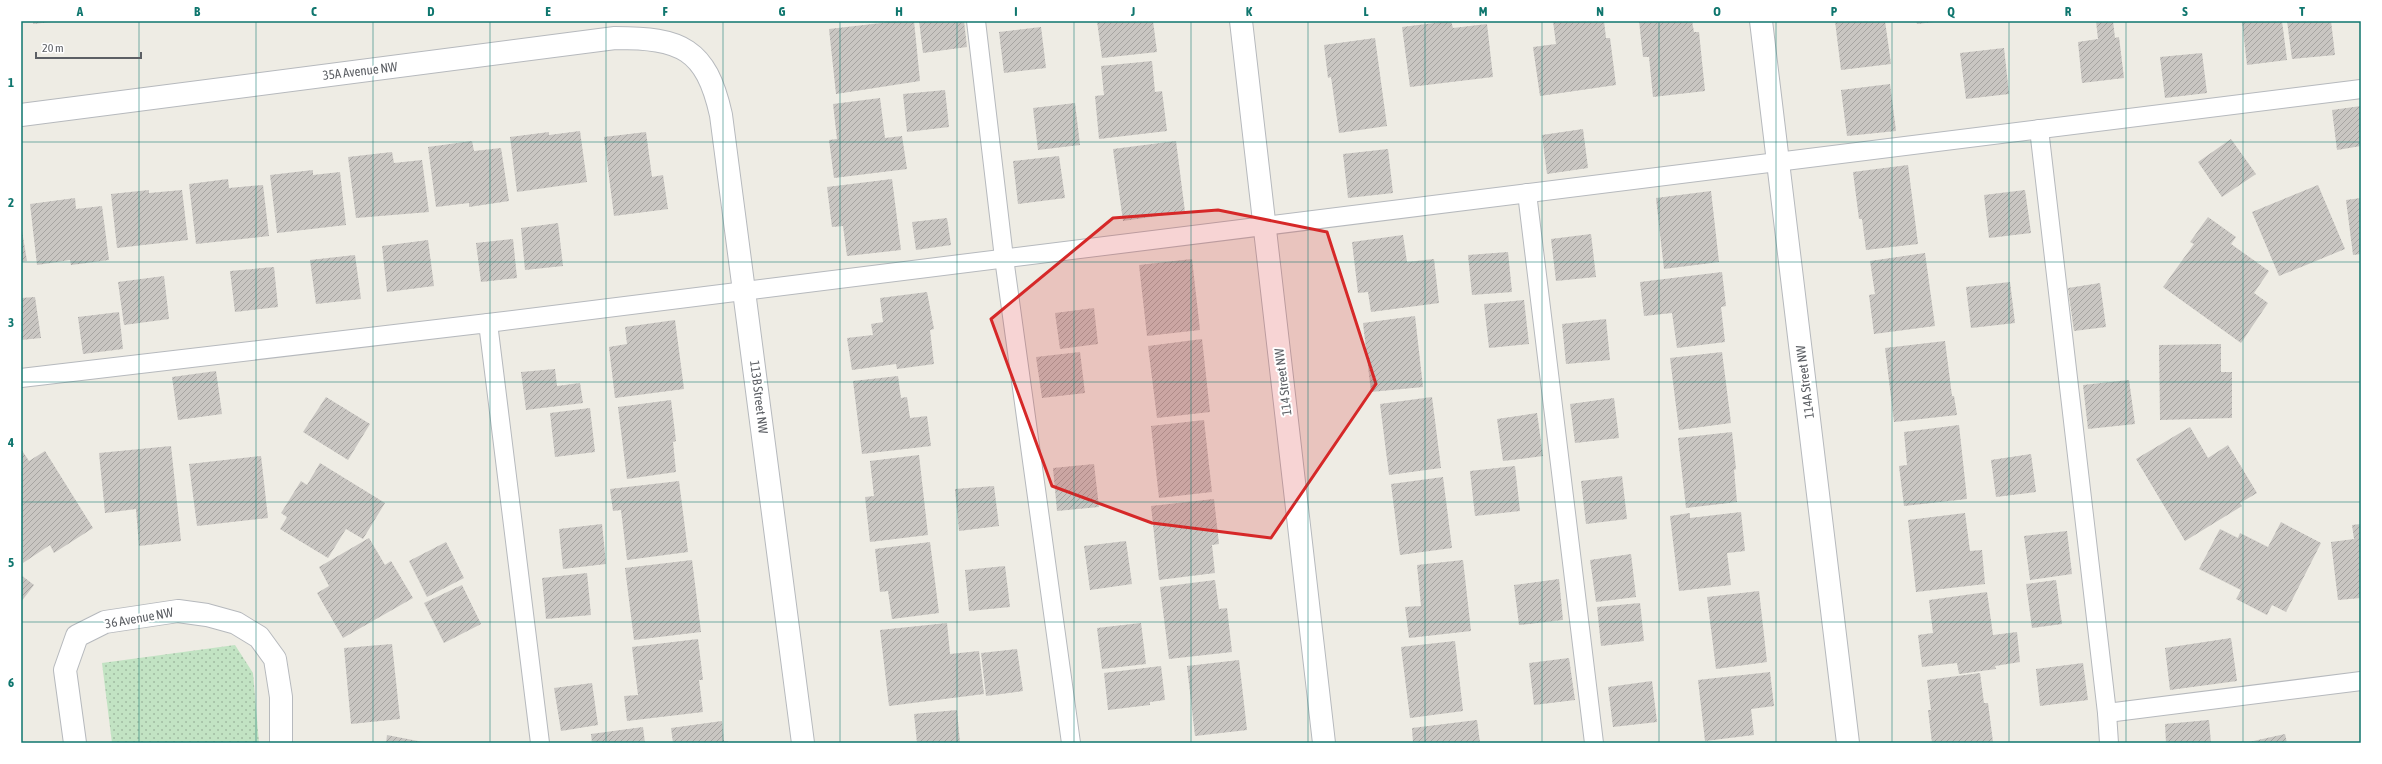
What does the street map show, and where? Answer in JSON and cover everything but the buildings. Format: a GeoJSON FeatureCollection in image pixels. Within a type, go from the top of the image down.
{"type":"FeatureCollection","features":[{"type":"Feature","properties":{"kind":"street","name":"114 Street NW"},"geometry":{"type":"LineString","coordinates":[[1241,21],[1324,743]]}},
{"type":"Feature","properties":{"kind":"street","name":"114A Street NW"},"geometry":{"type":"LineString","coordinates":[[1761,21],[1848,743]]}},
{"type":"Feature","properties":{"kind":"street","name":"35A Avenue NW"},"geometry":{"type":"LineString","coordinates":[[21,114],[615,38],[646,38],[672,43],[696,56]]}},
{"type":"Feature","properties":{"kind":"street","name":"113B Street NW"},"geometry":{"type":"LineString","coordinates":[[696,56],[707,72],[715,88],[721,115],[803,743]]}},
{"type":"Feature","properties":{"kind":"street","name":"36 Avenue NW"},"geometry":{"type":"LineString","coordinates":[[75,743],[65,670],[77,636],[105,622],[150,614],[178,611],[207,615],[236,624],[259,637],[275,659],[282,697],[281,743]]}},
{"type":"Feature","properties":{"kind":"lane"},"geometry":{"type":"LineString","coordinates":[[976,21],[1004,258],[1071,743]]}},
{"type":"Feature","properties":{"kind":"lane"},"geometry":{"type":"LineString","coordinates":[[21,378],[488,323],[2361,89]]}},
{"type":"Feature","properties":{"kind":"lane"},"geometry":{"type":"LineString","coordinates":[[2039,129],[2107,713],[2109,743]]}},
{"type":"Feature","properties":{"kind":"lane"},"geometry":{"type":"LineString","coordinates":[[1527,193],[1594,743]]}},
{"type":"Feature","properties":{"kind":"lane"},"geometry":{"type":"LineString","coordinates":[[488,323],[540,743]]}},
{"type":"Feature","properties":{"kind":"lane"},"geometry":{"type":"LineString","coordinates":[[2107,713],[2361,681]]}},
{"type":"Feature","properties":{"kind":"highlighted area"},"geometry":{"type":"Polygon","coordinates":[[[1218,210],[1327,232],[1376,384],[1271,538],[1152,523],[1052,486],[991,319],[1113,218],[1218,210]]]}},
{"type":"Feature","properties":{"kind":"green space"},"geometry":{"type":"Polygon","coordinates":[[[235,645],[253,673],[259,743],[112,743],[102,663],[235,645]]]}}]}
